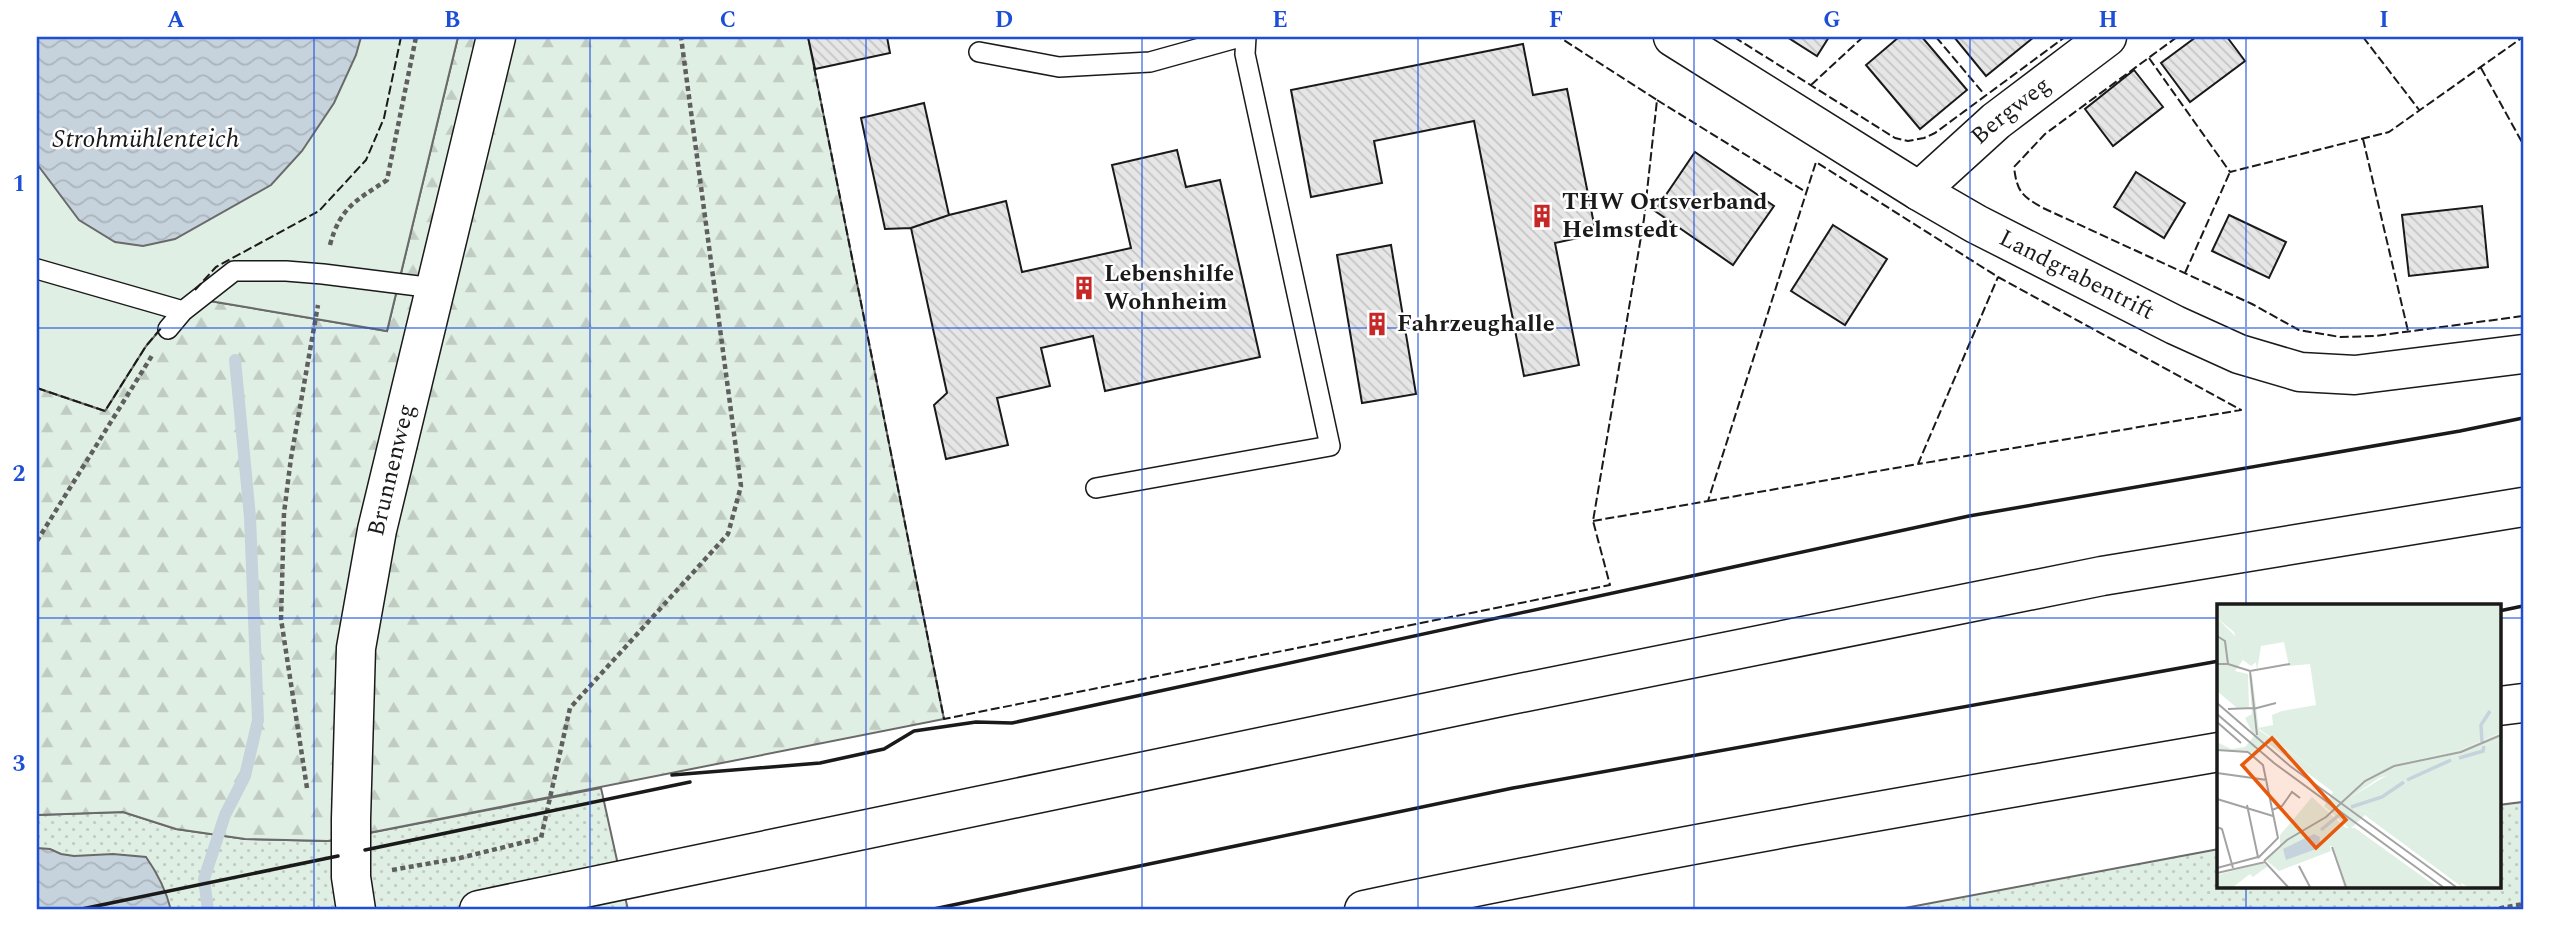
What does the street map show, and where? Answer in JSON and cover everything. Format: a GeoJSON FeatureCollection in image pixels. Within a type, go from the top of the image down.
{"type":"FeatureCollection","features":[{"type":"Feature","properties":{"kind":"main road","name":"Brunnenweg"},"geometry":{"type":"LineString","coordinates":[[354,894],[351,819],[356,648],[377,530],[496,37]]}},
{"type":"Feature","properties":{"kind":"main road","name":"Landgrabentrift"},"geometry":{"type":"LineString","coordinates":[[1673,37],[1919,191],[2005,240],[2239,354],[2300,372],[2355,375],[2523,354]]}},
{"type":"Feature","properties":{"kind":"main road","name":"Bergweg"},"geometry":{"type":"LineString","coordinates":[[1919,191],[1996,121],[2107,37]]}},
{"type":"Feature","properties":{"kind":"main road"},"geometry":{"type":"LineString","coordinates":[[479,910],[1496,698],[2102,576],[2523,507]]}},
{"type":"Feature","properties":{"kind":"main road"},"geometry":{"type":"LineString","coordinates":[[2500,706],[2523,703]]}},
{"type":"Feature","properties":{"kind":"main road"},"geometry":{"type":"LineString","coordinates":[[1364,910],[1544,872],[1802,823],[2217,752]]}},
{"type":"Feature","properties":{"kind":"lane"},"geometry":{"type":"LineString","coordinates":[[979,52],[1059,67],[1150,62],[1240,37]]}},
{"type":"Feature","properties":{"kind":"lane"},"geometry":{"type":"LineString","coordinates":[[1096,488],[1331,446],[1245,54],[1246,37]]}},
{"type":"Feature","properties":{"kind":"lane"},"geometry":{"type":"LineString","coordinates":[[37,269],[183,311]]}},
{"type":"Feature","properties":{"kind":"lane"},"geometry":{"type":"LineString","coordinates":[[167,329],[183,311],[234,271],[323,274],[434,288]]}},
{"type":"Feature","properties":{"kind":"path"},"geometry":{"type":"LineString","coordinates":[[308,792],[281,619],[284,513],[290,457],[323,274],[334,231],[349,205],[387,180],[416,37]]}},
{"type":"Feature","properties":{"kind":"path"},"geometry":{"type":"LineString","coordinates":[[354,894],[460,858],[541,838],[570,708],[728,534],[741,486],[681,37]]}},
{"type":"Feature","properties":{"kind":"path"},"geometry":{"type":"LineString","coordinates":[[37,541],[167,329]]}},
{"type":"Feature","properties":{"kind":"path"},"geometry":{"type":"LineString","coordinates":[[2491,910],[2523,904]]}},
{"type":"Feature","properties":{"kind":"green space"},"geometry":{"type":"Polygon","coordinates":[[[37,37],[458,37],[387,331],[186,299],[146,346],[105,411],[37,388],[37,37]]]}},
{"type":"Feature","properties":{"kind":"green space"},"geometry":{"type":"Polygon","coordinates":[[[458,37],[808,37],[944,719],[328,841],[245,839],[176,829],[123,812],[37,815],[37,388],[105,411],[146,346],[186,299],[387,331],[458,37]]]}},
{"type":"Feature","properties":{"kind":"green space"},"geometry":{"type":"Polygon","coordinates":[[[601,788],[628,910],[37,910],[37,815],[123,812],[176,829],[245,839],[328,841],[601,788]]]}},
{"type":"Feature","properties":{"kind":"green space"},"geometry":{"type":"Polygon","coordinates":[[[2523,802],[2523,910],[1894,910],[2217,849],[2217,888],[2500,888],[2500,805],[2523,802]]]}},
{"type":"Feature","properties":{"kind":"water","name":"Strohmühlenteich"},"geometry":{"type":"Polygon","coordinates":[[[37,37],[361,37],[356,55],[334,103],[302,151],[271,185],[175,239],[143,246],[115,242],[79,220],[37,164],[37,37]]]}},
{"type":"Feature","properties":{"kind":"water"},"geometry":{"type":"Polygon","coordinates":[[[37,848],[74,856],[113,854],[146,857],[161,882],[171,910],[37,910],[37,848]]]}},
{"type":"Feature","properties":{"kind":"building"},"geometry":{"type":"Polygon","coordinates":[[[808,37],[887,37],[890,53],[815,69],[808,37]]]}},
{"type":"Feature","properties":{"kind":"building"},"geometry":{"type":"Polygon","coordinates":[[[1787,37],[1829,37],[1817,56],[1787,37]]]}},
{"type":"Feature","properties":{"kind":"building"},"geometry":{"type":"Polygon","coordinates":[[[1899,37],[1922,37],[1967,90],[1920,129],[1866,65],[1899,37]]]}},
{"type":"Feature","properties":{"kind":"building"},"geometry":{"type":"Polygon","coordinates":[[[1954,37],[2034,37],[1986,76],[1954,37]]]}},
{"type":"Feature","properties":{"kind":"building"},"geometry":{"type":"Polygon","coordinates":[[[2196,37],[2227,37],[2245,61],[2190,102],[2161,63],[2196,37]]]}},
{"type":"Feature","properties":{"kind":"building","name":"THW Ortsverband Helmstedt"},"geometry":{"type":"Polygon","coordinates":[[[1523,44],[1533,95],[1567,89],[1596,234],[1555,243],[1579,365],[1524,376],[1474,121],[1374,141],[1382,183],[1311,197],[1291,90],[1523,44]]]}},
{"type":"Feature","properties":{"kind":"building"},"geometry":{"type":"Polygon","coordinates":[[[2134,70],[2163,107],[2113,146],[2085,109],[2134,70]]]}},
{"type":"Feature","properties":{"kind":"building"},"geometry":{"type":"Polygon","coordinates":[[[924,103],[949,215],[911,228],[885,229],[861,118],[924,103]]]}},
{"type":"Feature","properties":{"kind":"building","name":"Lebenshilfe Wohnheim"},"geometry":{"type":"Polygon","coordinates":[[[1177,150],[1186,187],[1220,180],[1260,357],[1105,391],[1093,336],[1041,348],[1050,386],[997,398],[1008,445],[946,459],[934,405],[947,393],[911,228],[949,215],[1006,201],[1022,272],[1131,248],[1112,165],[1177,150]]]}},
{"type":"Feature","properties":{"kind":"building"},"geometry":{"type":"Polygon","coordinates":[[[1695,152],[1774,206],[1733,265],[1655,211],[1695,152]]]}},
{"type":"Feature","properties":{"kind":"building"},"geometry":{"type":"Polygon","coordinates":[[[2136,172],[2185,203],[2164,238],[2114,207],[2136,172]]]}},
{"type":"Feature","properties":{"kind":"building"},"geometry":{"type":"Polygon","coordinates":[[[2482,206],[2488,267],[2409,276],[2402,215],[2482,206]]]}},
{"type":"Feature","properties":{"kind":"building"},"geometry":{"type":"Polygon","coordinates":[[[2229,215],[2286,242],[2269,278],[2212,251],[2229,215]]]}},
{"type":"Feature","properties":{"kind":"building"},"geometry":{"type":"Polygon","coordinates":[[[1833,225],[1887,259],[1845,325],[1791,291],[1833,225]]]}},
{"type":"Feature","properties":{"kind":"building","name":"Fahrzeughalle"},"geometry":{"type":"Polygon","coordinates":[[[1391,245],[1416,394],[1362,403],[1337,255],[1391,245]]]}},
{"type":"Feature","properties":{"kind":"waterway"},"geometry":{"type":"LineString","coordinates":[[208,910],[204,879],[225,815],[245,776],[258,720],[250,517],[235,360]]}},
{"type":"Feature","properties":{"kind":"fence"},"geometry":{"type":"LineString","coordinates":[[195,290],[216,267],[319,211],[366,160],[384,118],[401,37]]}},
{"type":"Feature","properties":{"kind":"fence"},"geometry":{"type":"LineString","coordinates":[[814,67],[944,719],[1610,585],[1593,521],[1644,219],[1657,100],[1559,37]]}},
{"type":"Feature","properties":{"kind":"fence"},"geometry":{"type":"LineString","coordinates":[[1734,37],[1895,138],[1908,141],[1935,133],[2065,37]]}},
{"type":"Feature","properties":{"kind":"fence"},"geometry":{"type":"LineString","coordinates":[[1811,85],[1863,37]]}},
{"type":"Feature","properties":{"kind":"fence"},"geometry":{"type":"LineString","coordinates":[[1936,37],[1984,94]]}},
{"type":"Feature","properties":{"kind":"fence"},"geometry":{"type":"LineString","coordinates":[[2177,37],[2045,134],[2014,167],[2019,188],[2025,196],[2043,208],[2252,304],[2299,330],[2340,337],[2375,336],[2523,316]]}},
{"type":"Feature","properties":{"kind":"fence"},"geometry":{"type":"LineString","coordinates":[[2363,37],[2420,111]]}},
{"type":"Feature","properties":{"kind":"fence"},"geometry":{"type":"LineString","coordinates":[[2149,58],[2230,172],[2389,132],[2523,37]]}},
{"type":"Feature","properties":{"kind":"fence"},"geometry":{"type":"LineString","coordinates":[[2481,68],[2523,144]]}},
{"type":"Feature","properties":{"kind":"fence"},"geometry":{"type":"LineString","coordinates":[[1657,100],[1806,192]]}},
{"type":"Feature","properties":{"kind":"fence"},"geometry":{"type":"LineString","coordinates":[[2363,139],[2408,331]]}},
{"type":"Feature","properties":{"kind":"fence"},"geometry":{"type":"LineString","coordinates":[[1593,521],[1708,501],[1816,162],[1998,277],[2241,410],[1918,464]]}},
{"type":"Feature","properties":{"kind":"fence"},"geometry":{"type":"LineString","coordinates":[[2185,273],[2230,172]]}},
{"type":"Feature","properties":{"kind":"fence"},"geometry":{"type":"LineString","coordinates":[[1708,501],[1918,464],[1998,277]]}},
{"type":"Feature","properties":{"kind":"fence"},"geometry":{"type":"LineString","coordinates":[[37,388],[105,411],[146,346],[162,327]]}},
{"type":"Feature","properties":{"kind":"wall"},"geometry":{"type":"LineString","coordinates":[[672,775],[820,763],[884,749],[914,731],[976,722],[1012,723],[1969,516],[2523,418]]}},
{"type":"Feature","properties":{"kind":"wall"},"geometry":{"type":"LineString","coordinates":[[2500,611],[2523,606]]}},
{"type":"Feature","properties":{"kind":"wall"},"geometry":{"type":"LineString","coordinates":[[929,910],[1513,788],[2217,661]]}},
{"type":"Feature","properties":{"kind":"wall"},"geometry":{"type":"LineString","coordinates":[[365,850],[690,782]]}},
{"type":"Feature","properties":{"kind":"wall"},"geometry":{"type":"LineString","coordinates":[[77,910],[338,856]]}},
{"type":"Feature","properties":{"kind":"place","name":"THW Ortsverband Helmstedt"},"geometry":{"type":"Point","coordinates":[1542,216]}},
{"type":"Feature","properties":{"kind":"place","name":"Lebenshilfe Wohnheim"},"geometry":{"type":"Point","coordinates":[1084,288]}},
{"type":"Feature","properties":{"kind":"place","name":"Fahrzeughalle"},"geometry":{"type":"Point","coordinates":[1377,324]}}]}
